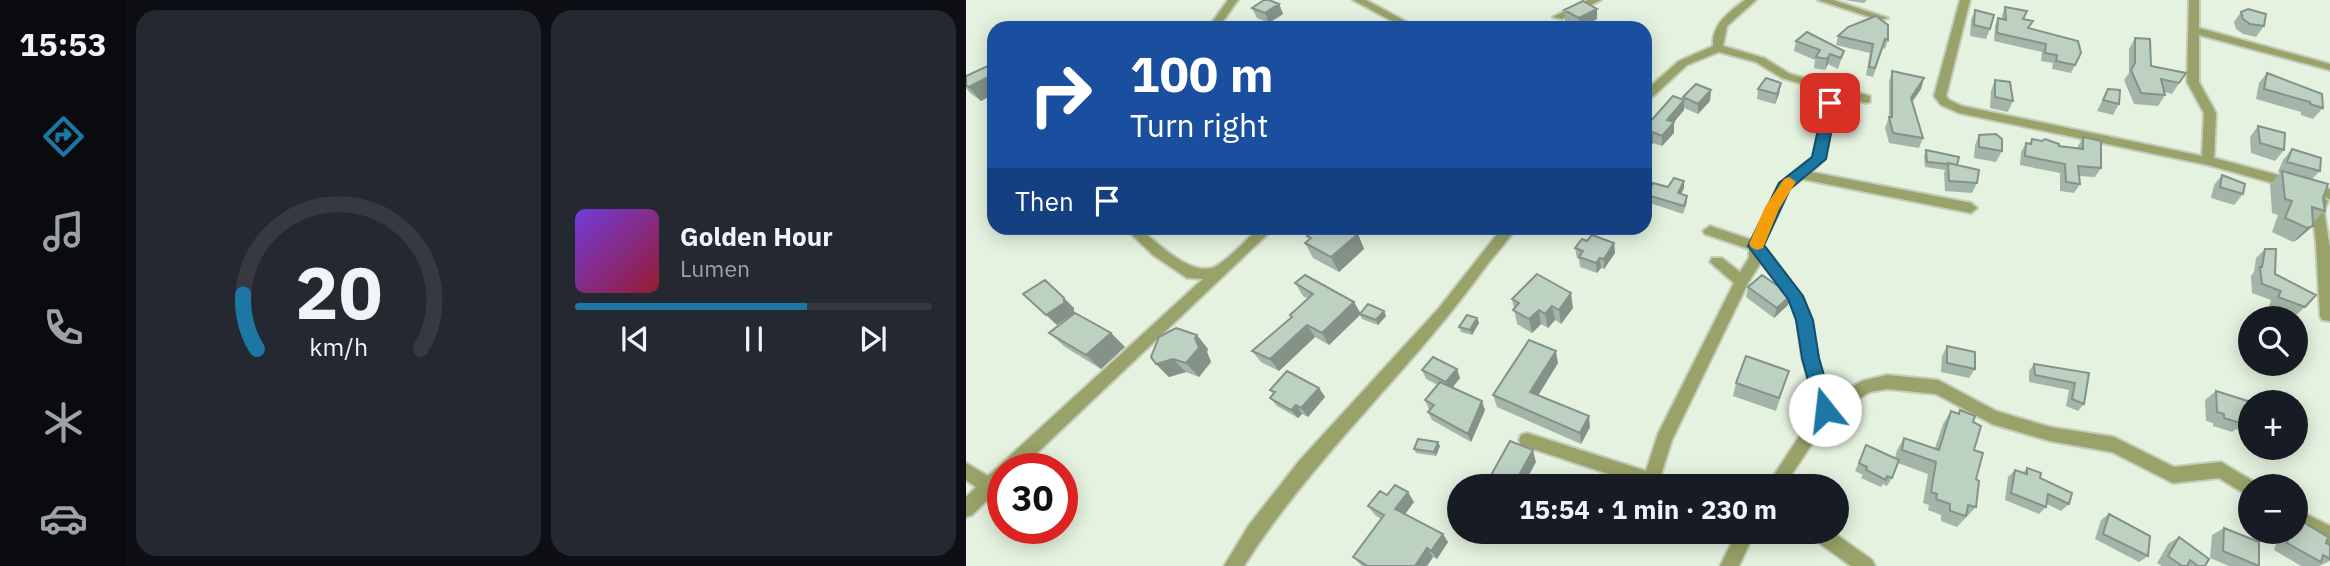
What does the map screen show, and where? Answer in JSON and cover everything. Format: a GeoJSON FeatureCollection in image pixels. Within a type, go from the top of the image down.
{"type":"FeatureCollection","features":[{"type":"Feature","properties":{"kind":"street"},"geometry":{"type":"LineString","coordinates":[[1218,21],[1233,0]]}},
{"type":"Feature","properties":{"kind":"street"},"geometry":{"type":"LineString","coordinates":[[1358,0],[1399,21]]}},
{"type":"Feature","properties":{"kind":"street"},"geometry":{"type":"LineString","coordinates":[[1558,17],[1596,0]]}},
{"type":"Feature","properties":{"kind":"street"},"geometry":{"type":"LineString","coordinates":[[1718,48],[1716,35],[1721,25],[1751,0]]}},
{"type":"Feature","properties":{"kind":"street"},"geometry":{"type":"LineString","coordinates":[[1824,0],[1883,18]]}},
{"type":"Feature","properties":{"kind":"street"},"geometry":{"type":"LineString","coordinates":[[1965,0],[1940,96],[1942,102],[1959,109],[2208,161],[2327,194],[2318,211],[2323,243],[2327,316]]}},
{"type":"Feature","properties":{"kind":"street"},"geometry":{"type":"LineString","coordinates":[[2194,0],[2193,82],[2210,113],[2208,161]]}},
{"type":"Feature","properties":{"kind":"street"},"geometry":{"type":"LineString","coordinates":[[2193,30],[2330,67]]}},
{"type":"Feature","properties":{"kind":"street"},"geometry":{"type":"LineString","coordinates":[[1652,91],[1683,63],[1718,48],[1760,60],[1786,76],[1866,99]]}},
{"type":"Feature","properties":{"kind":"street"},"geometry":{"type":"LineString","coordinates":[[1653,474],[1664,439],[1756,258],[1756,246],[1784,186],[1819,159],[1830,103]]}},
{"type":"Feature","properties":{"kind":"street"},"geometry":{"type":"LineString","coordinates":[[1800,174],[1971,208]]}},
{"type":"Feature","properties":{"kind":"street"},"geometry":{"type":"LineString","coordinates":[[1710,231],[1756,246],[1795,296],[1804,320],[1810,358],[1825,410]]}},
{"type":"Feature","properties":{"kind":"street"},"geometry":{"type":"LineString","coordinates":[[1139,235],[1192,274],[1220,272]]}},
{"type":"Feature","properties":{"kind":"street"},"geometry":{"type":"LineString","coordinates":[[1025,453],[1260,235]]}},
{"type":"Feature","properties":{"kind":"street"},"geometry":{"type":"LineString","coordinates":[[1233,566],[1259,523],[1358,404],[1445,310],[1504,235]]}},
{"type":"Feature","properties":{"kind":"street"},"geometry":{"type":"LineString","coordinates":[[1717,262],[1742,281]]}},
{"type":"Feature","properties":{"kind":"street"},"geometry":{"type":"LineString","coordinates":[[1783,474],[1825,410],[1867,386],[1887,382],[1938,387],[1992,417],[2050,435],[2113,445],[2173,474],[2221,470],[2238,481]]}},
{"type":"Feature","properties":{"kind":"street"},"geometry":{"type":"LineString","coordinates":[[1527,440],[1630,474]]}},
{"type":"Feature","properties":{"kind":"street"},"geometry":{"type":"LineString","coordinates":[[966,471],[987,484]]}},
{"type":"Feature","properties":{"kind":"street"},"geometry":{"type":"LineString","coordinates":[[966,509],[987,486]]}},
{"type":"Feature","properties":{"kind":"street"},"geometry":{"type":"LineString","coordinates":[[2308,524],[2330,536]]}},
{"type":"Feature","properties":{"kind":"street"},"geometry":{"type":"LineString","coordinates":[[1728,566],[1740,544]]}},
{"type":"Feature","properties":{"kind":"street"},"geometry":{"type":"LineString","coordinates":[[1835,544],[1866,566]]}},
{"type":"Feature","properties":{"kind":"building"},"geometry":{"type":"Polygon","coordinates":[[[1264,0],[1279,4],[1265,13],[1252,8],[1264,0]]]}},
{"type":"Feature","properties":{"kind":"building"},"geometry":{"type":"Polygon","coordinates":[[[1583,1],[1597,9],[1579,18],[1564,10],[1583,1]]]}},
{"type":"Feature","properties":{"kind":"building"},"geometry":{"type":"Polygon","coordinates":[[[2005,7],[2027,11],[2023,19],[2033,21],[2028,28],[2078,41],[2081,53],[2075,65],[2056,61],[2057,55],[2045,53],[2046,44],[1997,33],[1998,18],[2006,20],[2005,7]]]}},
{"type":"Feature","properties":{"kind":"building"},"geometry":{"type":"Polygon","coordinates":[[[2248,9],[2266,14],[2264,26],[2250,24],[2243,19],[2241,12],[2248,9]]]}},
{"type":"Feature","properties":{"kind":"building"},"geometry":{"type":"Polygon","coordinates":[[[1975,10],[1994,15],[1990,29],[1974,25],[1975,10]]]}},
{"type":"Feature","properties":{"kind":"building"},"geometry":{"type":"Polygon","coordinates":[[[1876,16],[1888,25],[1888,40],[1885,39],[1875,68],[1869,67],[1873,44],[1838,36],[1848,27],[1876,16]]]}},
{"type":"Feature","properties":{"kind":"building"},"geometry":{"type":"Polygon","coordinates":[[[1807,32],[1844,51],[1841,58],[1830,54],[1827,59],[1816,57],[1820,50],[1796,41],[1807,32]]]}},
{"type":"Feature","properties":{"kind":"building"},"geometry":{"type":"Polygon","coordinates":[[[2135,38],[2150,39],[2151,66],[2186,73],[2179,83],[2161,79],[2165,95],[2141,93],[2131,70],[2135,63],[2135,38]]]}},
{"type":"Feature","properties":{"kind":"building"},"geometry":{"type":"Polygon","coordinates":[[[987,66],[987,78],[969,87],[966,85],[966,76],[987,66]]]}},
{"type":"Feature","properties":{"kind":"building"},"geometry":{"type":"Polygon","coordinates":[[[1892,71],[1924,78],[1911,98],[1923,138],[1893,133],[1889,117],[1892,117],[1892,71]]]}},
{"type":"Feature","properties":{"kind":"building"},"geometry":{"type":"Polygon","coordinates":[[[2267,73],[2322,94],[2323,108],[2264,89],[2267,73]]]}},
{"type":"Feature","properties":{"kind":"building"},"geometry":{"type":"Polygon","coordinates":[[[1766,78],[1781,83],[1777,94],[1758,89],[1766,78]]]}},
{"type":"Feature","properties":{"kind":"building"},"geometry":{"type":"Polygon","coordinates":[[[1995,80],[2010,82],[2013,101],[1995,97],[1995,80]]]}},
{"type":"Feature","properties":{"kind":"building"},"geometry":{"type":"Polygon","coordinates":[[[1696,84],[1711,90],[1698,104],[1683,97],[1696,84]]]}},
{"type":"Feature","properties":{"kind":"building"},"geometry":{"type":"Polygon","coordinates":[[[2108,89],[2120,90],[2119,104],[2103,100],[2108,89]]]}},
{"type":"Feature","properties":{"kind":"building"},"geometry":{"type":"Polygon","coordinates":[[[1673,96],[1684,100],[1667,120],[1674,122],[1662,136],[1653,132],[1652,134],[1652,120],[1673,96]]]}},
{"type":"Feature","properties":{"kind":"building"},"geometry":{"type":"Polygon","coordinates":[[[2258,126],[2285,133],[2284,150],[2260,143],[2258,126]]]}},
{"type":"Feature","properties":{"kind":"building"},"geometry":{"type":"Polygon","coordinates":[[[1996,134],[2002,139],[2002,151],[1979,147],[1979,135],[1996,134]]]}},
{"type":"Feature","properties":{"kind":"building"},"geometry":{"type":"Polygon","coordinates":[[[2083,137],[2101,141],[2101,168],[2078,166],[2080,184],[2066,182],[2065,164],[2025,156],[2026,143],[2031,144],[2032,139],[2045,139],[2059,146],[2083,149],[2083,137]]]}},
{"type":"Feature","properties":{"kind":"building"},"geometry":{"type":"Polygon","coordinates":[[[2292,149],[2321,158],[2320,171],[2287,162],[2292,149]]]}},
{"type":"Feature","properties":{"kind":"building"},"geometry":{"type":"Polygon","coordinates":[[[1926,150],[1959,157],[1957,165],[1927,162],[1926,150]]]}},
{"type":"Feature","properties":{"kind":"building"},"geometry":{"type":"Polygon","coordinates":[[[1948,163],[1979,170],[1977,183],[1949,181],[1948,163]]]}},
{"type":"Feature","properties":{"kind":"building"},"geometry":{"type":"Polygon","coordinates":[[[2282,171],[2328,184],[2323,198],[2325,211],[2312,207],[2313,226],[2307,228],[2285,218],[2292,201],[2285,199],[2282,171]]]}},
{"type":"Feature","properties":{"kind":"building"},"geometry":{"type":"Polygon","coordinates":[[[2222,175],[2245,184],[2243,194],[2220,187],[2222,175]]]}},
{"type":"Feature","properties":{"kind":"building"},"geometry":{"type":"Polygon","coordinates":[[[1674,178],[1684,181],[1678,193],[1687,196],[1684,206],[1652,196],[1653,183],[1668,187],[1674,178]]]}},
{"type":"Feature","properties":{"kind":"building"},"geometry":{"type":"Polygon","coordinates":[[[1357,235],[1331,257],[1305,243],[1311,238],[1307,236],[1357,235]]]}},
{"type":"Feature","properties":{"kind":"building"},"geometry":{"type":"Polygon","coordinates":[[[1592,235],[1614,243],[1604,259],[1600,258],[1596,263],[1579,257],[1583,251],[1575,248],[1582,239],[1587,241],[1592,235]]]}},
{"type":"Feature","properties":{"kind":"building"},"geometry":{"type":"Polygon","coordinates":[[[2265,249],[2276,249],[2275,274],[2316,295],[2306,306],[2278,297],[2281,291],[2262,284],[2265,249]]]}},
{"type":"Feature","properties":{"kind":"building"},"geometry":{"type":"Polygon","coordinates":[[[1537,274],[1571,293],[1559,310],[1552,306],[1545,314],[1539,310],[1529,319],[1513,310],[1519,303],[1512,299],[1537,274]]]}},
{"type":"Feature","properties":{"kind":"building"},"geometry":{"type":"Polygon","coordinates":[[[1305,275],[1354,302],[1322,333],[1307,325],[1270,359],[1252,351],[1292,317],[1290,315],[1313,294],[1295,283],[1305,275]]]}},
{"type":"Feature","properties":{"kind":"building"},"geometry":{"type":"Polygon","coordinates":[[[1762,275],[1791,295],[1777,308],[1748,287],[1762,275]]]}},
{"type":"Feature","properties":{"kind":"building"},"geometry":{"type":"Polygon","coordinates":[[[1045,280],[1064,298],[1064,303],[1046,315],[1023,294],[1045,280]]]}},
{"type":"Feature","properties":{"kind":"building"},"geometry":{"type":"Polygon","coordinates":[[[1368,304],[1384,311],[1376,320],[1360,314],[1368,304]]]}},
{"type":"Feature","properties":{"kind":"building"},"geometry":{"type":"Polygon","coordinates":[[[1075,313],[1111,333],[1086,355],[1049,333],[1075,313]]]}},
{"type":"Feature","properties":{"kind":"building"},"geometry":{"type":"Polygon","coordinates":[[[1467,315],[1477,318],[1470,330],[1459,327],[1467,315]]]}},
{"type":"Feature","properties":{"kind":"building"},"geometry":{"type":"Polygon","coordinates":[[[1176,328],[1197,335],[1195,338],[1199,348],[1186,363],[1173,359],[1156,364],[1151,357],[1159,337],[1176,328]]]}},
{"type":"Feature","properties":{"kind":"building"},"geometry":{"type":"Polygon","coordinates":[[[1529,340],[1556,351],[1530,392],[1589,416],[1580,433],[1493,395],[1529,340]]]}},
{"type":"Feature","properties":{"kind":"building"},"geometry":{"type":"Polygon","coordinates":[[[1947,346],[1975,352],[1975,369],[1947,363],[1947,346]]]}},
{"type":"Feature","properties":{"kind":"building"},"geometry":{"type":"Polygon","coordinates":[[[1746,356],[1789,371],[1779,398],[1736,383],[1746,356]]]}},
{"type":"Feature","properties":{"kind":"building"},"geometry":{"type":"Polygon","coordinates":[[[1433,357],[1457,369],[1446,382],[1422,370],[1433,357]]]}},
{"type":"Feature","properties":{"kind":"building"},"geometry":{"type":"Polygon","coordinates":[[[2034,364],[2089,373],[2084,404],[2072,399],[2075,383],[2035,375],[2034,364]]]}},
{"type":"Feature","properties":{"kind":"building"},"geometry":{"type":"Polygon","coordinates":[[[1287,371],[1319,388],[1301,408],[1296,405],[1291,410],[1270,398],[1275,392],[1270,390],[1287,371]]]}},
{"type":"Feature","properties":{"kind":"building"},"geometry":{"type":"Polygon","coordinates":[[[1440,382],[1482,401],[1468,434],[1428,412],[1434,405],[1425,400],[1440,382]]]}},
{"type":"Feature","properties":{"kind":"building"},"geometry":{"type":"Polygon","coordinates":[[[2216,391],[2238,398],[2238,422],[2224,418],[2224,414],[2217,412],[2216,391]]]}},
{"type":"Feature","properties":{"kind":"building"},"geometry":{"type":"Polygon","coordinates":[[[1960,410],[1975,416],[1973,422],[1981,426],[1974,450],[1983,453],[1976,479],[1979,481],[1976,507],[1968,505],[1966,516],[1950,511],[1950,504],[1936,499],[1937,494],[1931,492],[1936,462],[1902,450],[1904,438],[1939,450],[1951,411],[1959,414],[1960,410]]]}},
{"type":"Feature","properties":{"kind":"building"},"geometry":{"type":"Polygon","coordinates":[[[1418,439],[1438,442],[1434,452],[1414,449],[1418,439]]]}},
{"type":"Feature","properties":{"kind":"building"},"geometry":{"type":"Polygon","coordinates":[[[1510,441],[1533,450],[1520,474],[1492,474],[1510,441]]]}},
{"type":"Feature","properties":{"kind":"building"},"geometry":{"type":"Polygon","coordinates":[[[1866,445],[1899,460],[1892,478],[1887,476],[1886,480],[1866,470],[1867,467],[1859,463],[1866,445]]]}},
{"type":"Feature","properties":{"kind":"building"},"geometry":{"type":"Polygon","coordinates":[[[2027,468],[2041,473],[2040,478],[2072,493],[2069,504],[2048,494],[2046,507],[2011,493],[2015,470],[2027,474],[2027,468]]]}},
{"type":"Feature","properties":{"kind":"building"},"geometry":{"type":"Polygon","coordinates":[[[1395,485],[1408,492],[1395,509],[1443,534],[1431,551],[1427,548],[1415,566],[1368,566],[1353,557],[1384,515],[1368,506],[1380,491],[1387,495],[1395,485]]]}},
{"type":"Feature","properties":{"kind":"building"},"geometry":{"type":"Polygon","coordinates":[[[2109,514],[2150,536],[2148,556],[2103,534],[2109,514]]]}},
{"type":"Feature","properties":{"kind":"building"},"geometry":{"type":"Polygon","coordinates":[[[2308,525],[2328,537],[2326,543],[2330,545],[2330,559],[2323,555],[2321,562],[2289,544],[2308,544],[2308,525]]]}},
{"type":"Feature","properties":{"kind":"building"},"geometry":{"type":"Polygon","coordinates":[[[2224,528],[2238,534],[2238,544],[2259,544],[2259,566],[2223,551],[2224,528]]]}},
{"type":"Feature","properties":{"kind":"building"},"geometry":{"type":"Polygon","coordinates":[[[2179,537],[2209,559],[2205,566],[2198,566],[2190,560],[2187,566],[2182,566],[2168,556],[2179,537]]]}},
{"type":"Feature","properties":{"kind":"slow traffic"},"geometry":{"type":"LineString","coordinates":[[1757,244],[1772,207],[1789,182]]}},
{"type":"Feature","properties":{"kind":"route"},"geometry":{"type":"LineString","coordinates":[[1825,410],[1810,358],[1804,320],[1795,296],[1756,246],[1784,186],[1819,159],[1830,103]]}}]}
